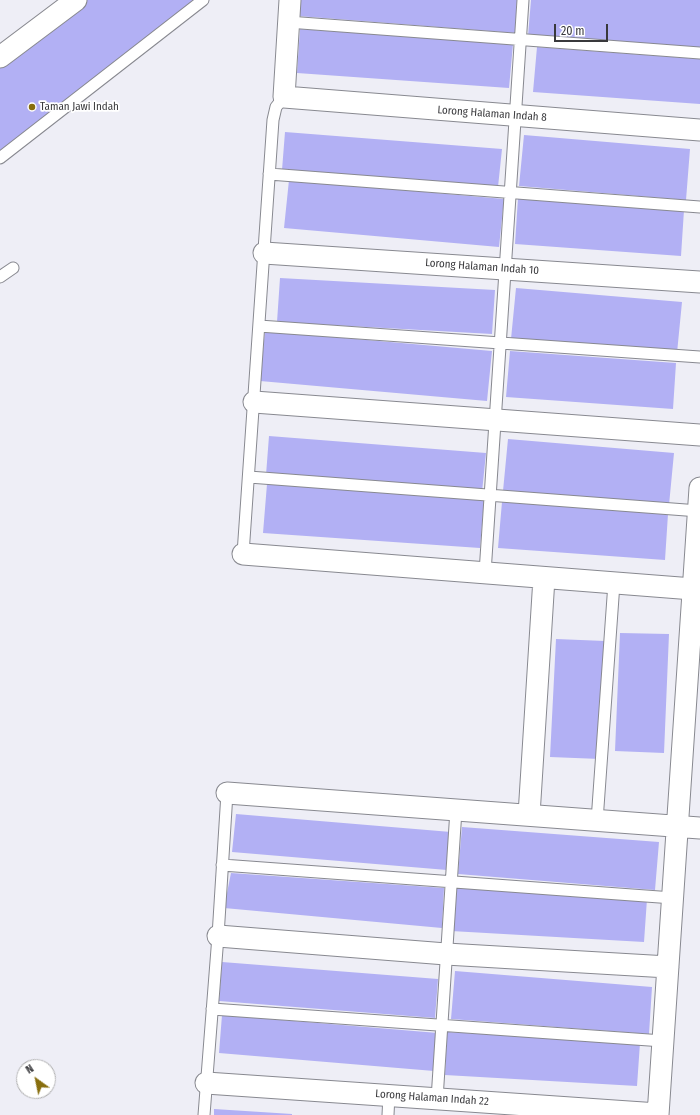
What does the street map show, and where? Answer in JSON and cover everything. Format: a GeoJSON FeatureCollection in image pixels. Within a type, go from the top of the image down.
{"type":"FeatureCollection","features":[{"type":"Feature","properties":{"kind":"street"},"geometry":{"type":"LineString","coordinates":[[0,57],[76,0]]}},
{"type":"Feature","properties":{"kind":"street"},"geometry":{"type":"LineString","coordinates":[[284,97],[290,0]]}},
{"type":"Feature","properties":{"kind":"street","name":"Lorong Halaman Indah 8"},"geometry":{"type":"LineString","coordinates":[[284,97],[700,130]]}},
{"type":"Feature","properties":{"kind":"street","name":"Lorong Halaman Indah 10"},"geometry":{"type":"LineString","coordinates":[[264,253],[700,282]]}},
{"type":"Feature","properties":{"kind":"street"},"geometry":{"type":"LineString","coordinates":[[254,402],[700,435]]}},
{"type":"Feature","properties":{"kind":"street"},"geometry":{"type":"LineString","coordinates":[[658,1114],[700,488]]}},
{"type":"Feature","properties":{"kind":"street"},"geometry":{"type":"LineString","coordinates":[[244,554],[693,589]]}},
{"type":"Feature","properties":{"kind":"street"},"geometry":{"type":"LineString","coordinates":[[529,816],[544,578]]}},
{"type":"Feature","properties":{"kind":"street"},"geometry":{"type":"LineString","coordinates":[[227,793],[700,828]]}},
{"type":"Feature","properties":{"kind":"street"},"geometry":{"type":"LineString","coordinates":[[218,936],[446,954],[668,967]]}},
{"type":"Feature","properties":{"kind":"street","name":"Lorong Halaman Indah 22"},"geometry":{"type":"LineString","coordinates":[[206,1083],[388,1105],[437,1098],[500,1109],[658,1114]]}},
{"type":"Feature","properties":{"kind":"lane"},"geometry":{"type":"LineString","coordinates":[[0,158],[203,0]]}},
{"type":"Feature","properties":{"kind":"lane"},"geometry":{"type":"LineString","coordinates":[[485,573],[523,0]]}},
{"type":"Feature","properties":{"kind":"lane"},"geometry":{"type":"LineString","coordinates":[[288,22],[700,53]]}},
{"type":"Feature","properties":{"kind":"lane"},"geometry":{"type":"LineString","coordinates":[[244,554],[273,120],[276,107],[284,97]]}},
{"type":"Feature","properties":{"kind":"lane"},"geometry":{"type":"LineString","coordinates":[[269,174],[700,207]]}},
{"type":"Feature","properties":{"kind":"lane"},"geometry":{"type":"LineString","coordinates":[[0,277],[13,268]]}},
{"type":"Feature","properties":{"kind":"lane"},"geometry":{"type":"LineString","coordinates":[[259,326],[700,357]]}},
{"type":"Feature","properties":{"kind":"lane"},"geometry":{"type":"LineString","coordinates":[[249,477],[698,511]]}},
{"type":"Feature","properties":{"kind":"lane"},"geometry":{"type":"LineString","coordinates":[[597,821],[614,583]]}},
{"type":"Feature","properties":{"kind":"lane"},"geometry":{"type":"LineString","coordinates":[[204,1115],[218,936],[227,793]]}},
{"type":"Feature","properties":{"kind":"lane"},"geometry":{"type":"LineString","coordinates":[[437,1098],[450,882],[456,810]]}},
{"type":"Feature","properties":{"kind":"lane"},"geometry":{"type":"LineString","coordinates":[[222,865],[672,898]]}},
{"type":"Feature","properties":{"kind":"lane"},"geometry":{"type":"LineString","coordinates":[[212,1009],[663,1041]]}},
{"type":"Feature","properties":{"kind":"building","name":"Taman Jawi Indah"},"geometry":{"type":"Polygon","coordinates":[[[76,0],[203,0],[0,158],[0,57],[76,0]]]}},
{"type":"Feature","properties":{"kind":"building"},"geometry":{"type":"Polygon","coordinates":[[[300,0],[517,0],[515,33],[298,16],[300,0]]]}},
{"type":"Feature","properties":{"kind":"building"},"geometry":{"type":"Polygon","coordinates":[[[531,0],[700,0],[700,48],[528,36],[531,0]]]}},
{"type":"Feature","properties":{"kind":"building"},"geometry":{"type":"Polygon","coordinates":[[[300,29],[513,44],[509,88],[297,73],[300,29]]]}},
{"type":"Feature","properties":{"kind":"building"},"geometry":{"type":"Polygon","coordinates":[[[537,47],[700,59],[700,104],[533,92],[537,47]]]}},
{"type":"Feature","properties":{"kind":"building"},"geometry":{"type":"Polygon","coordinates":[[[285,132],[502,149],[498,187],[282,170],[285,132]]]}},
{"type":"Feature","properties":{"kind":"building"},"geometry":{"type":"Polygon","coordinates":[[[524,135],[690,149],[686,200],[519,186],[524,135]]]}},
{"type":"Feature","properties":{"kind":"building"},"geometry":{"type":"Polygon","coordinates":[[[289,180],[504,199],[499,247],[284,228],[289,180]]]}},
{"type":"Feature","properties":{"kind":"building"},"geometry":{"type":"Polygon","coordinates":[[[518,198],[684,210],[681,256],[515,244],[518,198]]]}},
{"type":"Feature","properties":{"kind":"building"},"geometry":{"type":"Polygon","coordinates":[[[280,278],[495,290],[492,334],[277,322],[280,278]]]}},
{"type":"Feature","properties":{"kind":"building"},"geometry":{"type":"Polygon","coordinates":[[[516,288],[682,302],[677,353],[511,339],[516,288]]]}},
{"type":"Feature","properties":{"kind":"building"},"geometry":{"type":"Polygon","coordinates":[[[265,331],[492,351],[487,401],[260,381],[265,331]]]}},
{"type":"Feature","properties":{"kind":"building"},"geometry":{"type":"Polygon","coordinates":[[[510,351],[676,363],[673,409],[506,397],[510,351]]]}},
{"type":"Feature","properties":{"kind":"building"},"geometry":{"type":"Polygon","coordinates":[[[269,436],[486,453],[482,492],[266,475],[269,436]]]}},
{"type":"Feature","properties":{"kind":"building"},"geometry":{"type":"Polygon","coordinates":[[[508,439],[674,453],[669,505],[503,491],[508,439]]]}},
{"type":"Feature","properties":{"kind":"building"},"geometry":{"type":"Polygon","coordinates":[[[267,484],[484,500],[480,548],[263,533],[267,484]]]}},
{"type":"Feature","properties":{"kind":"building"},"geometry":{"type":"Polygon","coordinates":[[[502,502],[668,514],[665,560],[498,548],[502,502]]]}},
{"type":"Feature","properties":{"kind":"building"},"geometry":{"type":"Polygon","coordinates":[[[620,633],[669,634],[664,753],[615,751],[620,633]]]}},
{"type":"Feature","properties":{"kind":"building"},"geometry":{"type":"Polygon","coordinates":[[[556,639],[605,641],[600,759],[550,757],[556,639]]]}},
{"type":"Feature","properties":{"kind":"building"},"geometry":{"type":"Polygon","coordinates":[[[236,814],[451,832],[447,870],[232,852],[236,814]]]}},
{"type":"Feature","properties":{"kind":"building"},"geometry":{"type":"Polygon","coordinates":[[[462,827],[659,842],[655,890],[458,874],[462,827]]]}},
{"type":"Feature","properties":{"kind":"building"},"geometry":{"type":"Polygon","coordinates":[[[231,873],[444,888],[442,928],[224,908],[231,873]]]}},
{"type":"Feature","properties":{"kind":"building"},"geometry":{"type":"Polygon","coordinates":[[[454,888],[647,899],[644,942],[451,931],[454,888]]]}},
{"type":"Feature","properties":{"kind":"building"},"geometry":{"type":"Polygon","coordinates":[[[222,962],[438,979],[435,1018],[219,1001],[222,962]]]}},
{"type":"Feature","properties":{"kind":"building"},"geometry":{"type":"Polygon","coordinates":[[[455,971],[652,987],[649,1034],[451,1019],[455,971]]]}},
{"type":"Feature","properties":{"kind":"building"},"geometry":{"type":"Polygon","coordinates":[[[222,1015],[438,1033],[434,1071],[219,1053],[222,1015]]]}},
{"type":"Feature","properties":{"kind":"building"},"geometry":{"type":"Polygon","coordinates":[[[447,1032],[640,1043],[637,1086],[445,1075],[447,1032]]]}},
{"type":"Feature","properties":{"kind":"building"},"geometry":{"type":"Polygon","coordinates":[[[214,1109],[292,1114],[292,1115],[214,1115],[214,1109]]]}},
{"type":"Feature","properties":{"kind":"place","name":"Taman Jawi Indah"},"geometry":{"type":"Point","coordinates":[32,107]}}]}
